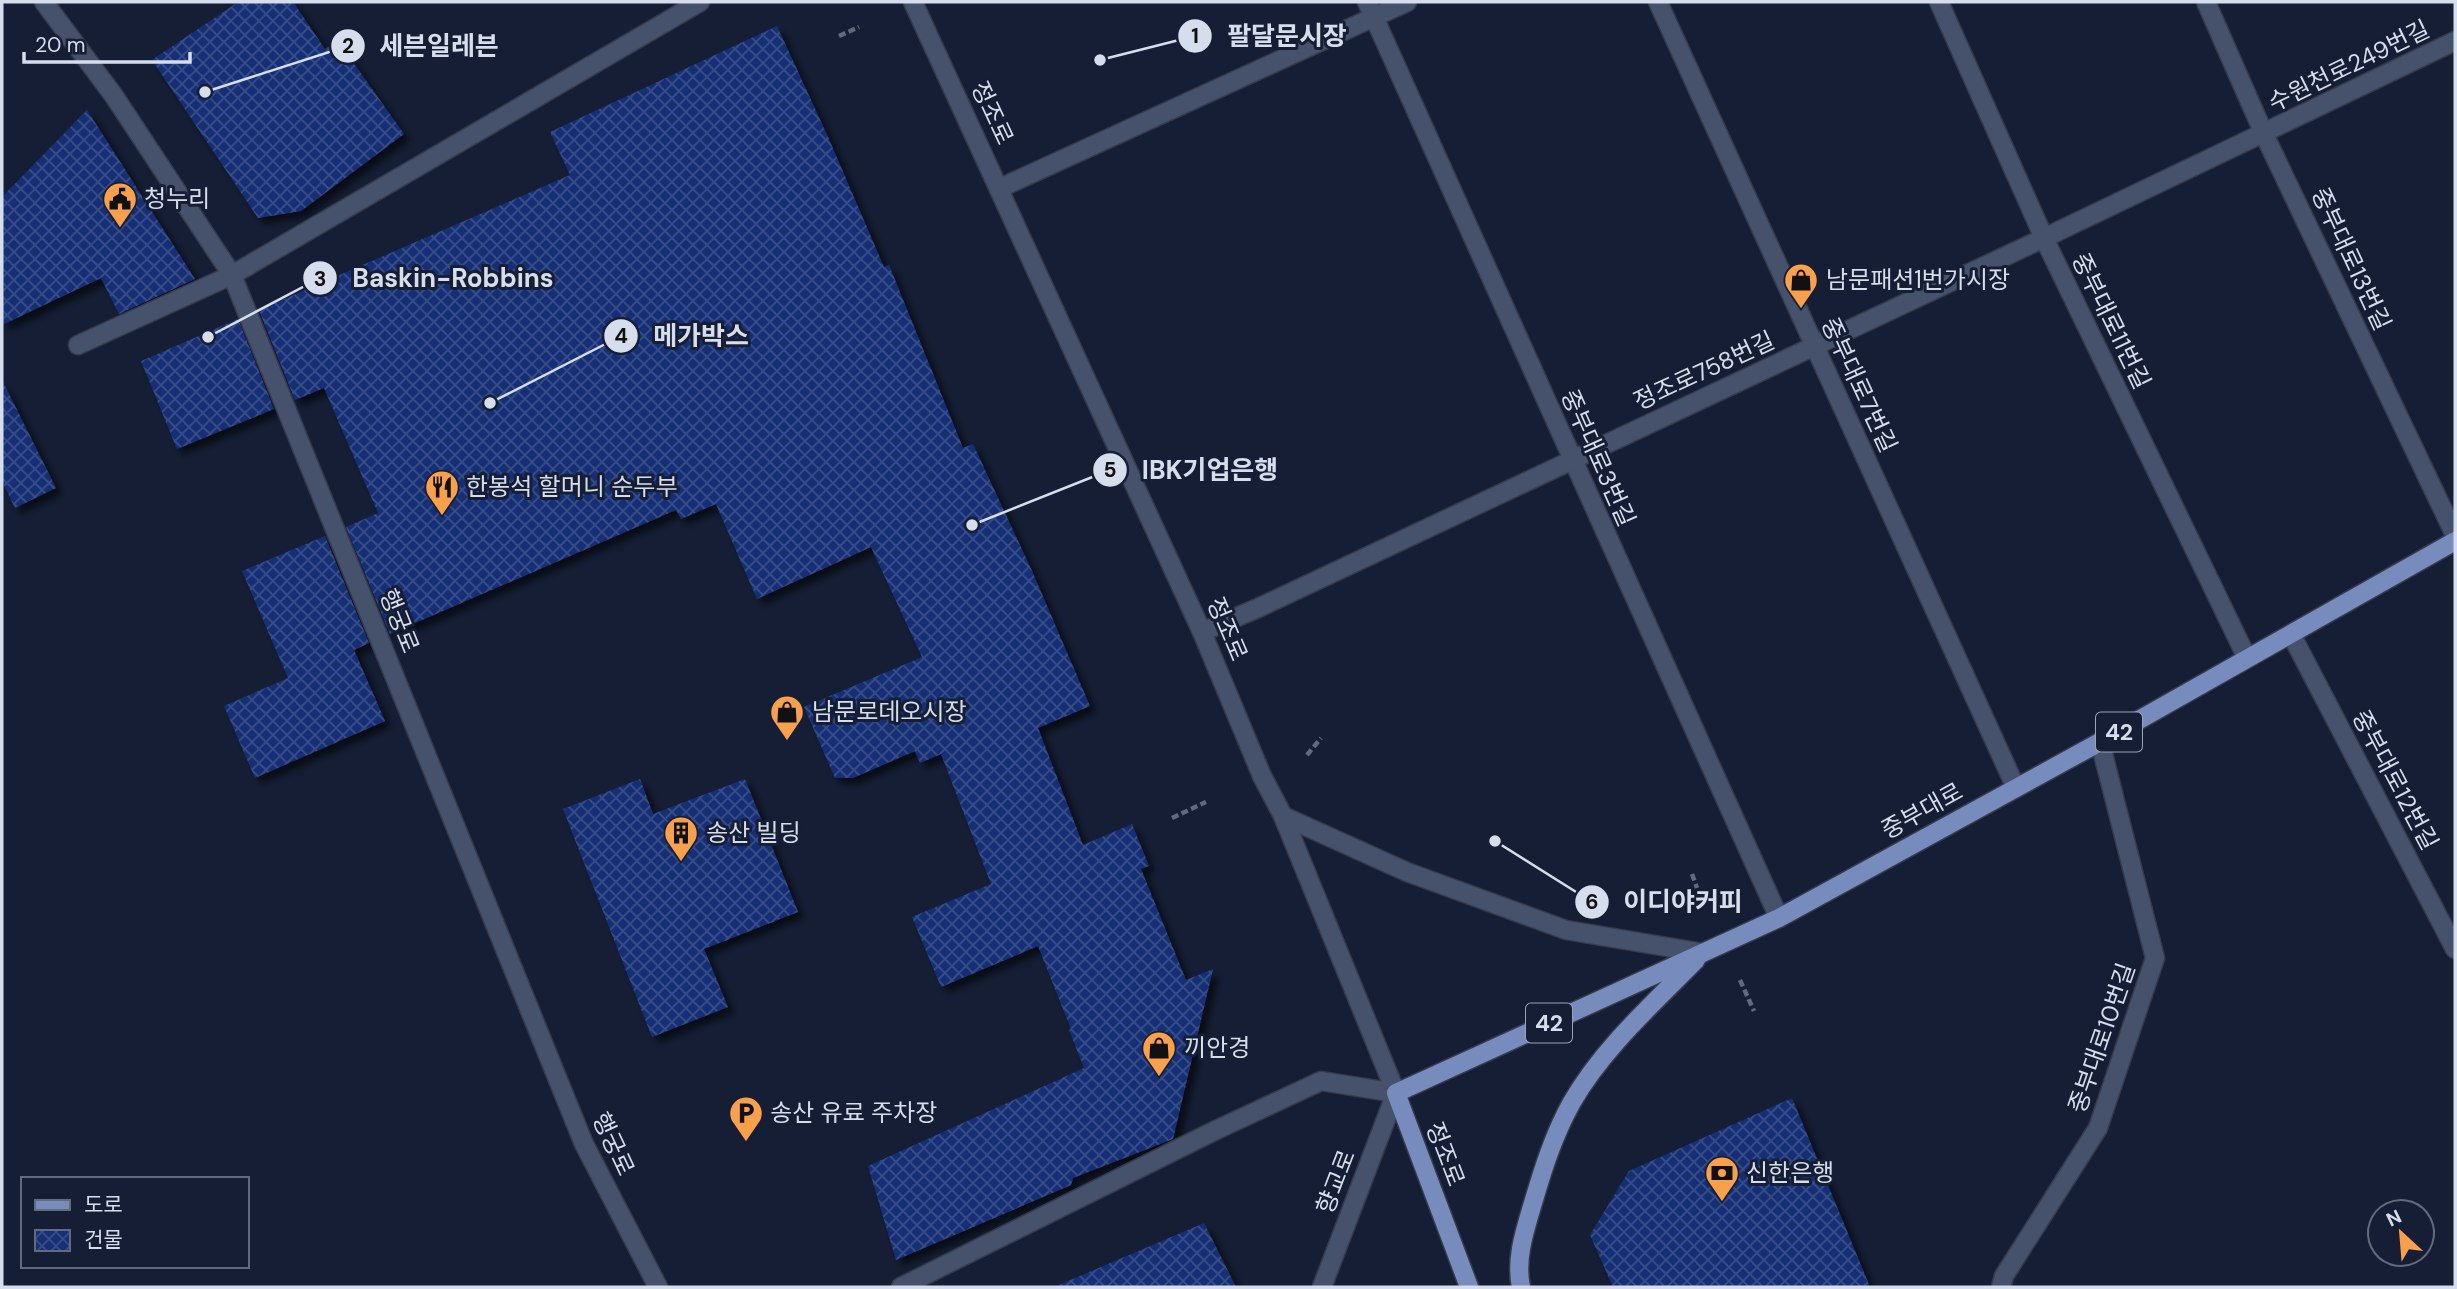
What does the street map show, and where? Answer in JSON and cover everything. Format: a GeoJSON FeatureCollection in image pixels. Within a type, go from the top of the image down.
{"type":"FeatureCollection","features":[{"type":"Feature","properties":{"kind":"main road","name":"중부대로"},"geometry":{"type":"LineString","coordinates":[[1396,1093],[1779,918],[2100,742],[2455,541]]}},
{"type":"Feature","properties":{"kind":"main road"},"geometry":{"type":"LineString","coordinates":[[1521,1287],[1521,1255],[1528,1218],[1543,1170],[1573,1101],[1595,1069],[1630,1028],[1703,953]]}},
{"type":"Feature","properties":{"kind":"main road","name":"정조로"},"geometry":{"type":"LineString","coordinates":[[1396,1093],[1469,1287]]}},
{"type":"Feature","properties":{"kind":"street","name":"행궁로"},"geometry":{"type":"LineString","coordinates":[[44,2],[114,96],[232,275],[584,1144],[658,1287]]}},
{"type":"Feature","properties":{"kind":"street"},"geometry":{"type":"LineString","coordinates":[[78,345],[232,275],[700,2]]}},
{"type":"Feature","properties":{"kind":"street","name":"정조로"},"geometry":{"type":"LineString","coordinates":[[913,2],[1202,632],[1262,776],[1283,816],[1396,1093]]}},
{"type":"Feature","properties":{"kind":"street"},"geometry":{"type":"LineString","coordinates":[[1000,188],[1370,9],[1407,2]]}},
{"type":"Feature","properties":{"kind":"street","name":"중부대로7번길"},"geometry":{"type":"LineString","coordinates":[[1658,2],[2016,788]]}},
{"type":"Feature","properties":{"kind":"street","name":"중부대로11번길"},"geometry":{"type":"LineString","coordinates":[[1939,2],[2044,238],[2247,659]]}},
{"type":"Feature","properties":{"kind":"street","name":"중부대로13번길"},"geometry":{"type":"LineString","coordinates":[[2206,2],[2264,134],[2455,535]]}},
{"type":"Feature","properties":{"kind":"street","name":"중부대로3번길"},"geometry":{"type":"LineString","coordinates":[[1370,9],[1779,918]]}},
{"type":"Feature","properties":{"kind":"street","name":"수원천로249번길"},"geometry":{"type":"LineString","coordinates":[[2264,134],[2455,41]]}},
{"type":"Feature","properties":{"kind":"street","name":"정조로758번길"},"geometry":{"type":"LineString","coordinates":[[1202,632],[2264,134]]}},
{"type":"Feature","properties":{"kind":"street","name":"중부대로12번길"},"geometry":{"type":"LineString","coordinates":[[2291,634],[2455,948]]}},
{"type":"Feature","properties":{"kind":"street","name":"중부대로10번길"},"geometry":{"type":"LineString","coordinates":[[2001,1287],[2004,1276],[2098,1128],[2155,958],[2100,742]]}},
{"type":"Feature","properties":{"kind":"street"},"geometry":{"type":"LineString","coordinates":[[1283,816],[1407,872],[1566,930],[1703,953]]}},
{"type":"Feature","properties":{"kind":"street"},"geometry":{"type":"LineString","coordinates":[[901,1287],[1214,1131],[1321,1081],[1396,1093]]}},
{"type":"Feature","properties":{"kind":"street","name":"향교로"},"geometry":{"type":"LineString","coordinates":[[1322,1287],[1396,1093]]}},
{"type":"Feature","properties":{"kind":"path"},"geometry":{"type":"LineString","coordinates":[[839,36],[859,27]]}},
{"type":"Feature","properties":{"kind":"path"},"geometry":{"type":"LineString","coordinates":[[1307,755],[1321,738]]}},
{"type":"Feature","properties":{"kind":"path"},"geometry":{"type":"LineString","coordinates":[[1172,818],[1206,802]]}},
{"type":"Feature","properties":{"kind":"path"},"geometry":{"type":"LineString","coordinates":[[1692,874],[1698,888]]}},
{"type":"Feature","properties":{"kind":"path"},"geometry":{"type":"LineString","coordinates":[[1740,980],[1754,1010]]}},
{"type":"Feature","properties":{"kind":"building"},"geometry":{"type":"Polygon","coordinates":[[[238,2],[293,2],[325,49],[338,41],[404,134],[301,211],[258,218],[152,60],[238,2]]]}},
{"type":"Feature","properties":{"kind":"building"},"geometry":{"type":"Polygon","coordinates":[[[777,26],[884,267],[889,265],[963,448],[973,444],[1090,706],[1038,728],[1083,845],[1132,824],[1149,866],[1141,869],[1186,980],[1213,969],[1173,1139],[1073,1178],[1071,1185],[896,1260],[868,1166],[1084,1068],[1038,946],[941,987],[912,917],[991,884],[941,754],[920,763],[915,751],[853,778],[835,778],[804,707],[922,657],[871,547],[757,599],[716,504],[681,519],[676,510],[390,634],[346,527],[378,513],[324,388],[295,400],[259,310],[570,175],[550,132],[777,26]]]}},
{"type":"Feature","properties":{"kind":"building"},"geometry":{"type":"Polygon","coordinates":[[[87,110],[195,279],[119,314],[101,278],[2,325],[2,197],[87,110]]]}},
{"type":"Feature","properties":{"kind":"building"},"geometry":{"type":"Polygon","coordinates":[[[238,319],[274,409],[177,449],[141,361],[238,319]]]}},
{"type":"Feature","properties":{"kind":"building"},"geometry":{"type":"Polygon","coordinates":[[[2,380],[56,488],[15,508],[2,481],[2,380]]]}},
{"type":"Feature","properties":{"kind":"building"},"geometry":{"type":"Polygon","coordinates":[[[325,536],[369,643],[354,650],[385,721],[255,778],[224,706],[288,678],[242,571],[325,536]]]}},
{"type":"Feature","properties":{"kind":"building","name":"송산 빌딩"},"geometry":{"type":"Polygon","coordinates":[[[640,779],[653,814],[745,779],[798,912],[704,949],[728,1007],[652,1037],[563,809],[640,779]]]}},
{"type":"Feature","properties":{"kind":"building","name":"신한은행"},"geometry":{"type":"Polygon","coordinates":[[[1792,1098],[1870,1287],[1613,1287],[1590,1235],[1629,1171],[1792,1098]]]}},
{"type":"Feature","properties":{"kind":"building"},"geometry":{"type":"Polygon","coordinates":[[[1204,1223],[1236,1287],[1054,1287],[1204,1223]]]}},
{"type":"Feature","properties":{"kind":"place","name":"팔달문시장"},"geometry":{"type":"Point","coordinates":[1100,60]}},
{"type":"Feature","properties":{"kind":"place","name":"세븐일레븐"},"geometry":{"type":"Point","coordinates":[205,92]}},
{"type":"Feature","properties":{"kind":"place","name":"청누리"},"geometry":{"type":"Point","coordinates":[120,229]}},
{"type":"Feature","properties":{"kind":"place","name":"남문패션1번가시장"},"geometry":{"type":"Point","coordinates":[1801,310]}},
{"type":"Feature","properties":{"kind":"place","name":"Baskin-Robbins"},"geometry":{"type":"Point","coordinates":[208,337]}},
{"type":"Feature","properties":{"kind":"place","name":"메가박스"},"geometry":{"type":"Point","coordinates":[490,403]}},
{"type":"Feature","properties":{"kind":"place","name":"한봉석 할머니 순두부"},"geometry":{"type":"Point","coordinates":[442,517]}},
{"type":"Feature","properties":{"kind":"place","name":"IBK기업은행"},"geometry":{"type":"Point","coordinates":[972,525]}},
{"type":"Feature","properties":{"kind":"place","name":"남문로데오시장"},"geometry":{"type":"Point","coordinates":[787,742]}},
{"type":"Feature","properties":{"kind":"place","name":"이디야커피"},"geometry":{"type":"Point","coordinates":[1495,841]}},
{"type":"Feature","properties":{"kind":"place","name":"송산 빌딩"},"geometry":{"type":"Point","coordinates":[681,863]}},
{"type":"Feature","properties":{"kind":"place","name":"끼안경"},"geometry":{"type":"Point","coordinates":[1159,1078]}},
{"type":"Feature","properties":{"kind":"place","name":"송산 유료 주차장"},"geometry":{"type":"Point","coordinates":[746,1143]}},
{"type":"Feature","properties":{"kind":"place","name":"신한은행"},"geometry":{"type":"Point","coordinates":[1722,1203]}}]}
